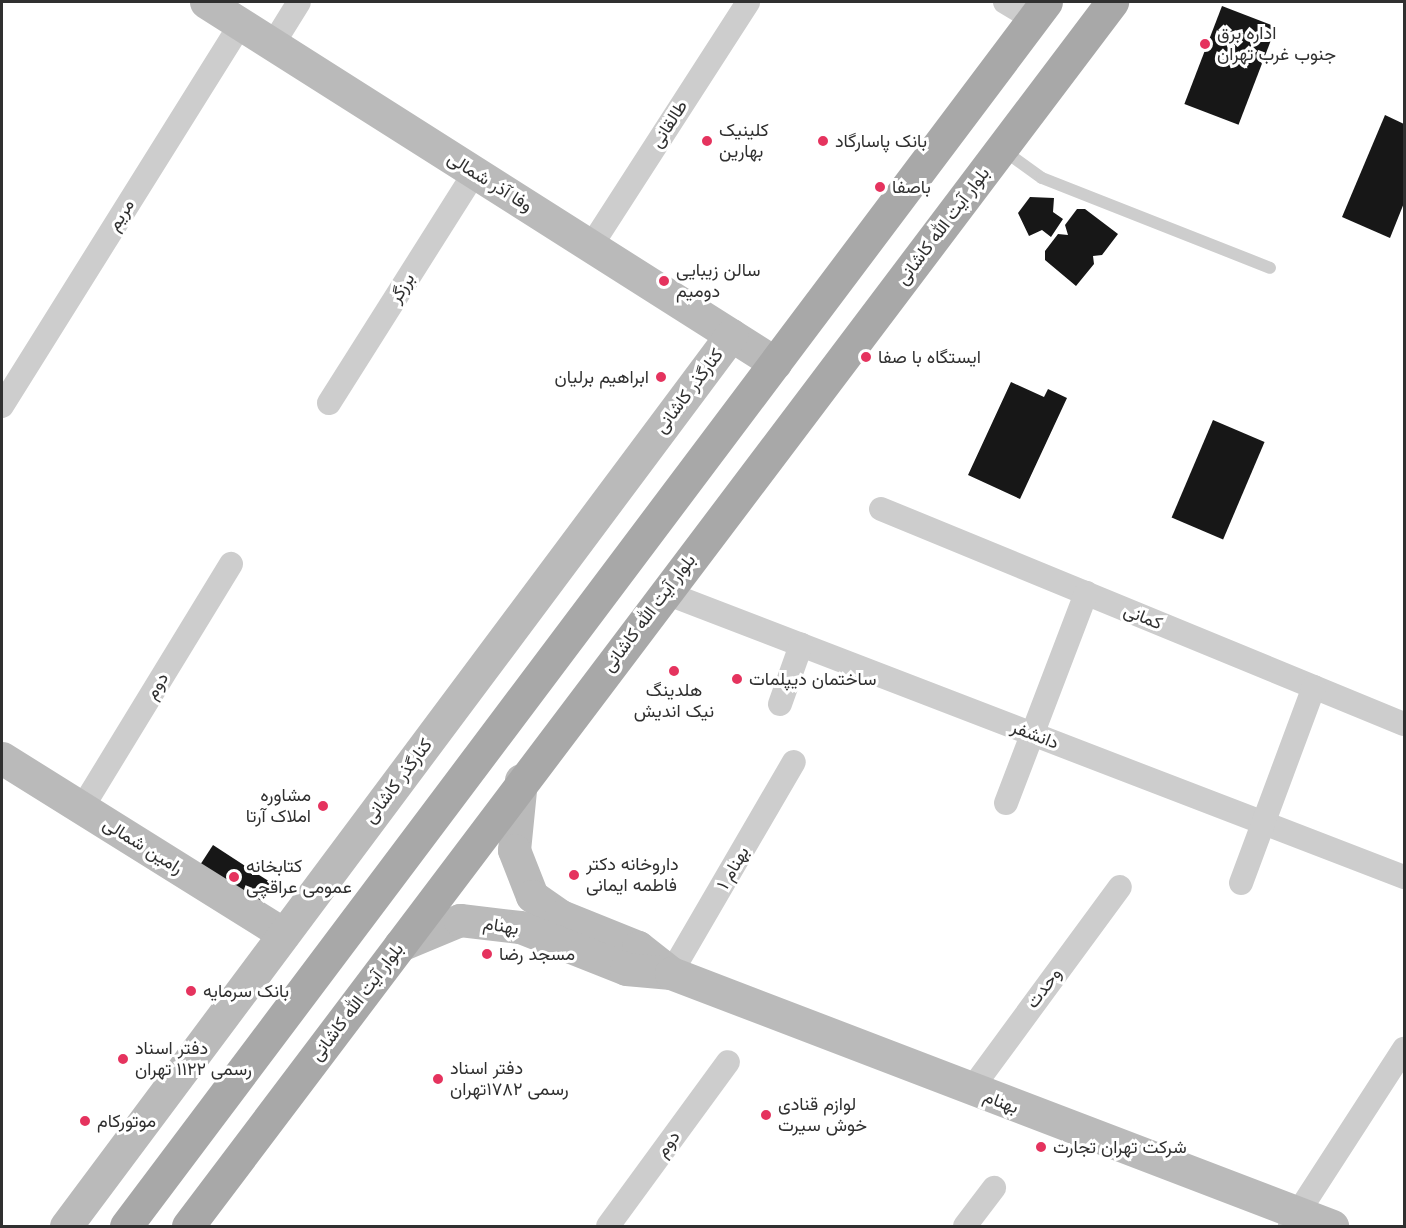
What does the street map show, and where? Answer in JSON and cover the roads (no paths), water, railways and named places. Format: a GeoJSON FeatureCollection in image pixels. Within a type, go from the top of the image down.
{"type":"FeatureCollection","features":[{"type":"Feature","properties":{"kind":"main road","name":"بلوار آیت الله کاشانی"},"geometry":{"type":"LineString","coordinates":[[189,1227],[521,780],[666,593],[1112,2]]}},
{"type":"Feature","properties":{"kind":"main road"},"geometry":{"type":"LineString","coordinates":[[126,1227],[1040,10]]}},
{"type":"Feature","properties":{"kind":"street","name":"وفا آذر شمالی"},"geometry":{"type":"LineString","coordinates":[[206,2],[775,363]]}},
{"type":"Feature","properties":{"kind":"street"},"geometry":{"type":"LineString","coordinates":[[273,44],[299,2]]}},
{"type":"Feature","properties":{"kind":"street","name":"طالقانی"},"geometry":{"type":"LineString","coordinates":[[591,246],[748,2]]}},
{"type":"Feature","properties":{"kind":"street"},"geometry":{"type":"LineString","coordinates":[[1005,2],[1040,10]]}},
{"type":"Feature","properties":{"kind":"street","name":"مریم"},"geometry":{"type":"LineString","coordinates":[[2,406],[241,24]]}},
{"type":"Feature","properties":{"kind":"street","name":"برزگر"},"geometry":{"type":"LineString","coordinates":[[329,403],[475,172]]}},
{"type":"Feature","properties":{"kind":"street","name":"کنارگذر کاشانی"},"geometry":{"type":"LineString","coordinates":[[66,1227],[731,335]]}},
{"type":"Feature","properties":{"kind":"street","name":"کمانی"},"geometry":{"type":"LineString","coordinates":[[881,509],[1404,724]]}},
{"type":"Feature","properties":{"kind":"street","name":"دوم"},"geometry":{"type":"LineString","coordinates":[[82,808],[231,564]]}},
{"type":"Feature","properties":{"kind":"street","name":"دانشفر"},"geometry":{"type":"LineString","coordinates":[[666,593],[1404,877]]}},
{"type":"Feature","properties":{"kind":"street"},"geometry":{"type":"LineString","coordinates":[[1006,803],[1086,593]]}},
{"type":"Feature","properties":{"kind":"street"},"geometry":{"type":"LineString","coordinates":[[780,704],[801,645]]}},
{"type":"Feature","properties":{"kind":"street"},"geometry":{"type":"LineString","coordinates":[[1241,883],[1314,687]]}},
{"type":"Feature","properties":{"kind":"street","name":"رامین شمالی"},"geometry":{"type":"LineString","coordinates":[[2,758],[284,934]]}},
{"type":"Feature","properties":{"kind":"street","name":"بهنام ۱"},"geometry":{"type":"LineString","coordinates":[[671,974],[794,762]]}},
{"type":"Feature","properties":{"kind":"street","name":"بهنام"},"geometry":{"type":"LineString","coordinates":[[521,780],[514,850],[532,896],[561,916],[638,947],[671,974]]}},
{"type":"Feature","properties":{"kind":"street","name":"وحدت"},"geometry":{"type":"LineString","coordinates":[[970,1091],[1120,887]]}},
{"type":"Feature","properties":{"kind":"street"},"geometry":{"type":"LineString","coordinates":[[520,927],[508,914],[508,902],[532,896]]}},
{"type":"Feature","properties":{"kind":"street","name":"بهنام"},"geometry":{"type":"LineString","coordinates":[[400,945],[460,920],[520,927],[626,969],[671,974],[1293,1220],[1332,1227]]}},
{"type":"Feature","properties":{"kind":"street"},"geometry":{"type":"LineString","coordinates":[[1293,1220],[1404,1049]]}},
{"type":"Feature","properties":{"kind":"street","name":"دوم"},"geometry":{"type":"LineString","coordinates":[[608,1227],[728,1062]]}},
{"type":"Feature","properties":{"kind":"street"},"geometry":{"type":"LineString","coordinates":[[965,1227],[994,1188]]}},
{"type":"Feature","properties":{"kind":"lane"},"geometry":{"type":"LineString","coordinates":[[1001,149],[1042,178],[1270,268]]}},
{"type":"Feature","properties":{"kind":"place","name":"اداره برق جنوب غرب تهران"},"geometry":{"type":"Point","coordinates":[1205,44]}},
{"type":"Feature","properties":{"kind":"place","name":"کلینیک بهارین"},"geometry":{"type":"Point","coordinates":[707,141]}},
{"type":"Feature","properties":{"kind":"place","name":"بانک پاسارگاد"},"geometry":{"type":"Point","coordinates":[823,141]}},
{"type":"Feature","properties":{"kind":"place","name":"باصفا"},"geometry":{"type":"Point","coordinates":[880,187]}},
{"type":"Feature","properties":{"kind":"place","name":"سالن زیبایی دومیم"},"geometry":{"type":"Point","coordinates":[664,281]}},
{"type":"Feature","properties":{"kind":"place","name":"ایستگاه با صفا"},"geometry":{"type":"Point","coordinates":[866,357]}},
{"type":"Feature","properties":{"kind":"place","name":"ابراهیم برلیان"},"geometry":{"type":"Point","coordinates":[661,377]}},
{"type":"Feature","properties":{"kind":"place","name":"هلدینگ نیک اندیش"},"geometry":{"type":"Point","coordinates":[674,671]}},
{"type":"Feature","properties":{"kind":"place","name":"ساختمان دیپلمات"},"geometry":{"type":"Point","coordinates":[737,679]}},
{"type":"Feature","properties":{"kind":"place","name":"مشاوره املاک آرتا"},"geometry":{"type":"Point","coordinates":[323,806]}},
{"type":"Feature","properties":{"kind":"place","name":"داروخانه دکتر فاطمه ایمانی"},"geometry":{"type":"Point","coordinates":[574,875]}},
{"type":"Feature","properties":{"kind":"place","name":"کتابخانه عمومی عراقچی"},"geometry":{"type":"Point","coordinates":[234,877]}},
{"type":"Feature","properties":{"kind":"place","name":"مسجد رضا"},"geometry":{"type":"Point","coordinates":[487,954]}},
{"type":"Feature","properties":{"kind":"place","name":"بانک سرمایه"},"geometry":{"type":"Point","coordinates":[191,991]}},
{"type":"Feature","properties":{"kind":"place","name":"دفتر اسناد رسمی ۱۱۲۲ تهران"},"geometry":{"type":"Point","coordinates":[123,1059]}},
{"type":"Feature","properties":{"kind":"place","name":"دفتر اسناد رسمی ۱۷۸۲تهران"},"geometry":{"type":"Point","coordinates":[438,1079]}},
{"type":"Feature","properties":{"kind":"place","name":"لوازم قنادی خوش سیرت"},"geometry":{"type":"Point","coordinates":[766,1115]}},
{"type":"Feature","properties":{"kind":"place","name":"موتورکام"},"geometry":{"type":"Point","coordinates":[85,1121]}},
{"type":"Feature","properties":{"kind":"place","name":"شرکت تهران تجارت"},"geometry":{"type":"Point","coordinates":[1041,1147]}}]}
